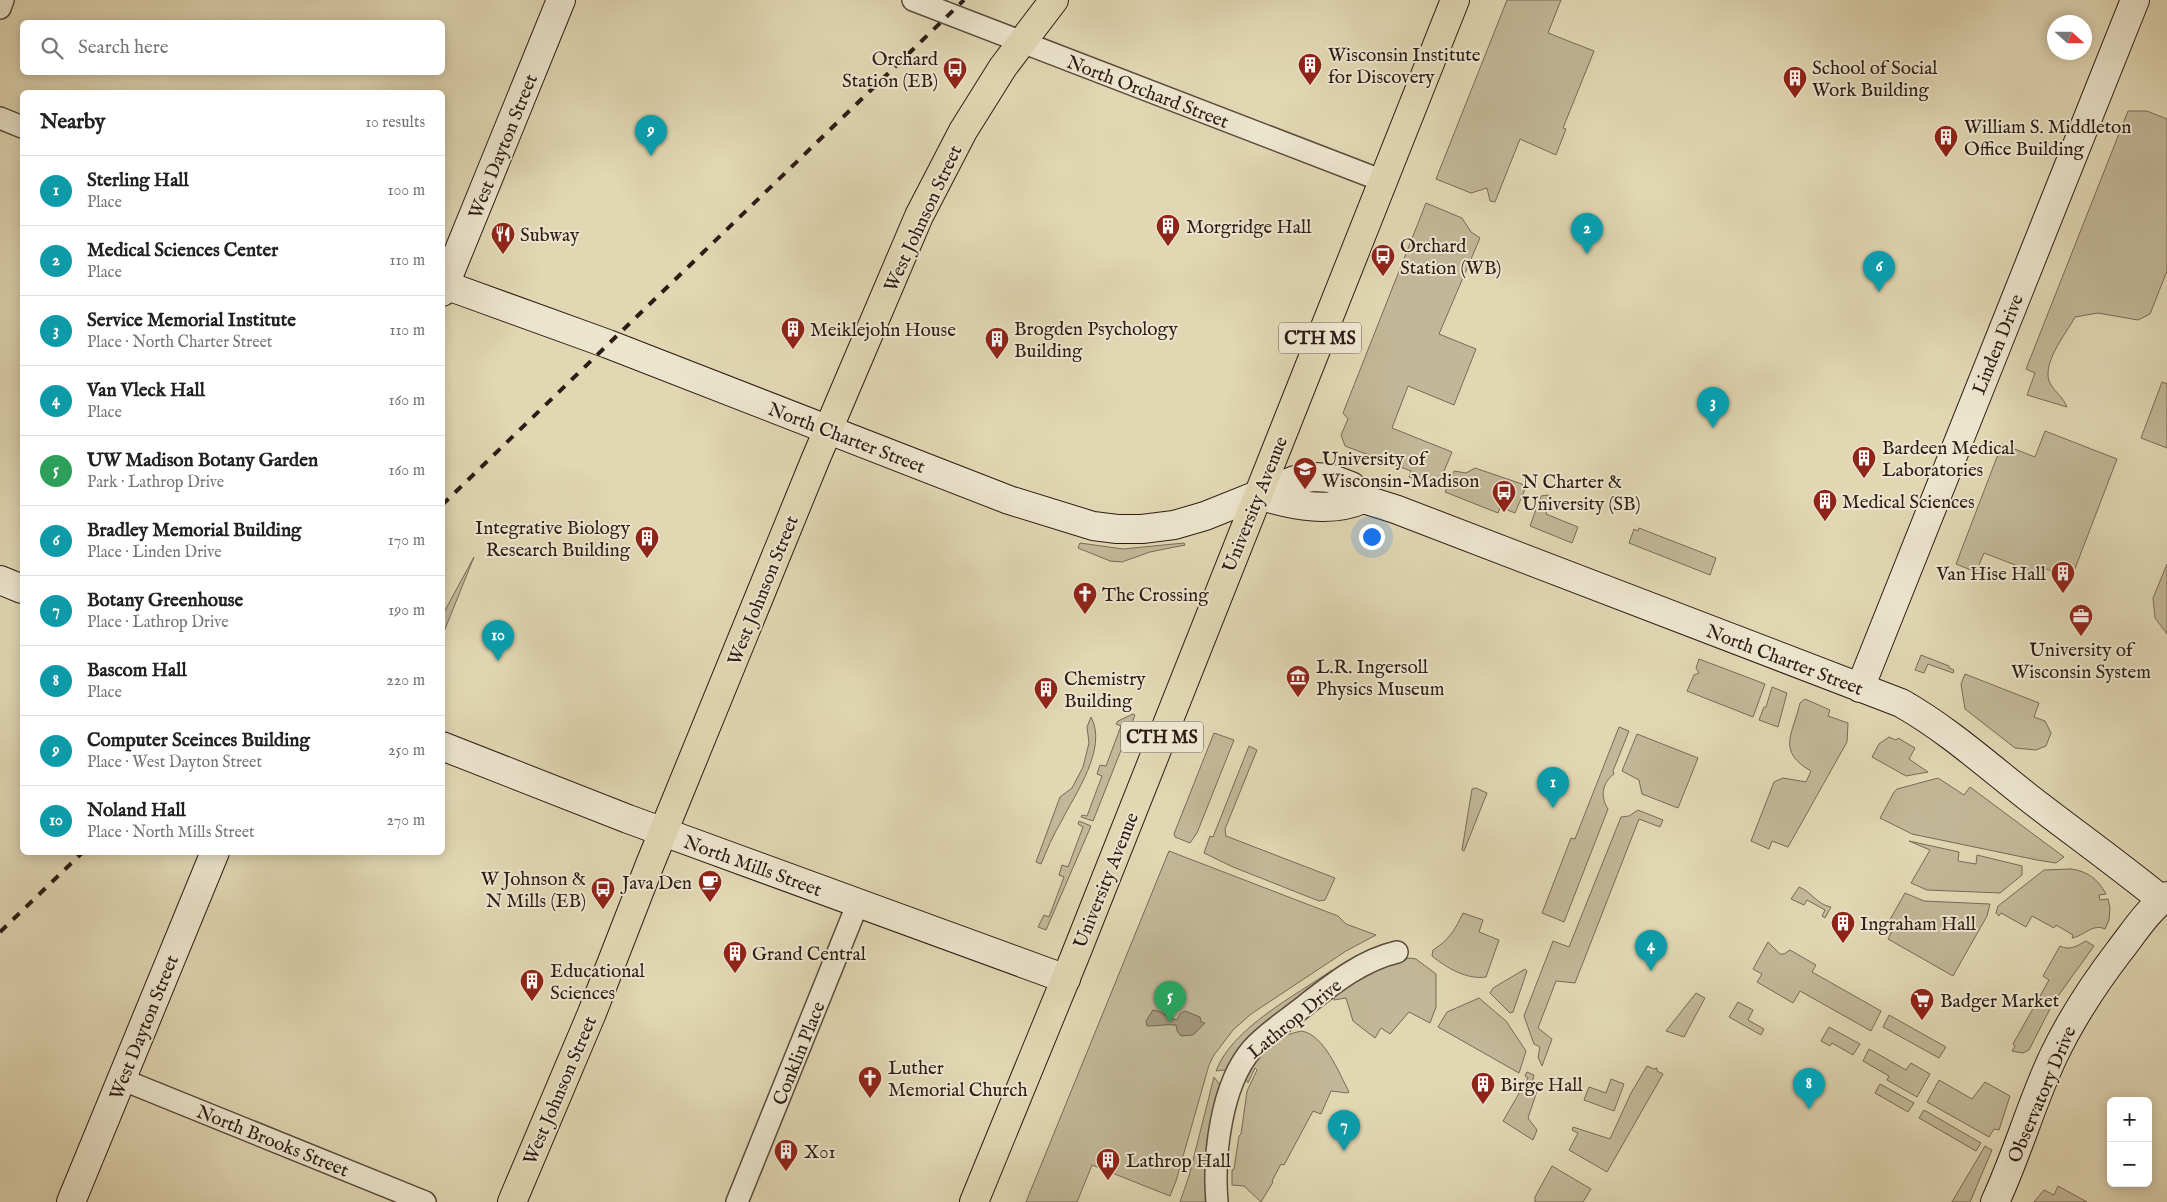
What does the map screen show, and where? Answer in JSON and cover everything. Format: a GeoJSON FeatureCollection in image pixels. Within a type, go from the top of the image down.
{"type":"FeatureCollection","features":[{"type":"Feature","properties":{"kind":"main road","name":"West Johnson Street"},"geometry":{"type":"LineString","coordinates":[[512,1202],[592,1013],[663,832],[908,241],[963,131],[1021,43],[1054,0]]}},
{"type":"Feature","properties":{"kind":"main road","name":"University Avenue"},"geometry":{"type":"LineString","coordinates":[[974,1202],[1066,979],[1455,0]]}},
{"type":"Feature","properties":{"kind":"street"},"geometry":{"type":"LineString","coordinates":[[0,8],[3,0]]}},
{"type":"Feature","properties":{"kind":"street","name":"West Dayton Street"},"geometry":{"type":"LineString","coordinates":[[445,285],[561,0]]}},
{"type":"Feature","properties":{"kind":"street","name":"North Orchard Street"},"geometry":{"type":"LineString","coordinates":[[913,0],[1383,181]]}},
{"type":"Feature","properties":{"kind":"street","name":"Linden Drive"},"geometry":{"type":"LineString","coordinates":[[1860,688],[2134,0]]}},
{"type":"Feature","properties":{"kind":"street"},"geometry":{"type":"LineString","coordinates":[[0,118],[20,126]]}},
{"type":"Feature","properties":{"kind":"street","name":"North Charter Street"},"geometry":{"type":"LineString","coordinates":[[445,287],[608,344],[1009,500],[1093,526],[1117,529],[1161,527],[1205,516],[1294,480],[1323,477],[1351,486],[1363,499],[1395,509],[1901,703],[1926,717],[2165,898]]}},
{"type":"Feature","properties":{"kind":"street"},"geometry":{"type":"LineString","coordinates":[[0,580],[20,588]]}},
{"type":"Feature","properties":{"kind":"street","name":"North Mills Street"},"geometry":{"type":"LineString","coordinates":[[445,747],[663,832],[1066,979]]}},
{"type":"Feature","properties":{"kind":"street","name":"West Dayton Street"},"geometry":{"type":"LineString","coordinates":[[71,1202],[214,855]]}},
{"type":"Feature","properties":{"kind":"street","name":"Observatory Drive"},"geometry":{"type":"LineString","coordinates":[[1995,1202],[2010,1170],[2042,1083],[2073,1018],[2140,923],[2165,898]]}},
{"type":"Feature","properties":{"kind":"street","name":"Conklin Place"},"geometry":{"type":"LineString","coordinates":[[738,1202],[858,903]]}},
{"type":"Feature","properties":{"kind":"street","name":"Lathrop Drive"},"geometry":{"type":"LineString","coordinates":[[1217,1202],[1215,1183],[1224,1106],[1232,1081],[1242,1062],[1254,1047],[1332,985],[1368,962],[1397,952]]}},
{"type":"Feature","properties":{"kind":"street","name":"North Brooks Street"},"geometry":{"type":"LineString","coordinates":[[122,1079],[425,1202]]}},
{"type":"Feature","properties":{"kind":"shaded area"},"geometry":{"type":"Polygon","coordinates":[[[1507,0],[1561,0],[1548,33],[1594,51],[1563,128],[1566,129],[1556,155],[1520,139],[1495,202],[1490,201],[1487,188],[1471,193],[1436,179],[1507,0]]]}},
{"type":"Feature","properties":{"kind":"shaded area"},"geometry":{"type":"Polygon","coordinates":[[[2128,111],[2147,111],[2167,119],[2167,271],[2150,314],[2138,320],[2098,313],[2075,317],[2055,350],[2048,369],[2051,385],[2064,400],[2067,407],[2027,395],[2035,373],[2026,369],[2128,111]]]}},
{"type":"Feature","properties":{"kind":"shaded area"},"geometry":{"type":"Polygon","coordinates":[[[1426,203],[1462,218],[1471,232],[1480,238],[1439,334],[1476,349],[1454,405],[1408,386],[1392,428],[1452,452],[1437,488],[1409,477],[1411,471],[1345,446],[1341,435],[1348,419],[1343,413],[1426,203]]]}},
{"type":"Feature","properties":{"kind":"shaded area"},"geometry":{"type":"Polygon","coordinates":[[[2162,382],[2167,384],[2167,448],[2141,438],[2162,382]]]}},
{"type":"Feature","properties":{"kind":"shaded area"},"geometry":{"type":"Polygon","coordinates":[[[2045,431],[2117,459],[2071,579],[2039,566],[2036,573],[1984,553],[1976,572],[1956,564],[2002,444],[2035,457],[2045,431]]]}},
{"type":"Feature","properties":{"kind":"shaded area"},"geometry":{"type":"Polygon","coordinates":[[[1475,468],[1522,484],[1525,489],[1515,513],[1500,507],[1498,513],[1445,492],[1454,471],[1466,473],[1475,468]]]}},
{"type":"Feature","properties":{"kind":"shaded area"},"geometry":{"type":"Polygon","coordinates":[[[1548,495],[1552,497],[1546,514],[1578,527],[1572,543],[1530,526],[1541,496],[1548,495]]]}},
{"type":"Feature","properties":{"kind":"shaded area"},"geometry":{"type":"Polygon","coordinates":[[[1639,528],[1716,558],[1710,575],[1629,543],[1634,529],[1638,531],[1639,528]]]}},
{"type":"Feature","properties":{"kind":"shaded area"},"geometry":{"type":"Polygon","coordinates":[[[1080,543],[1123,549],[1184,543],[1185,545],[1150,552],[1122,562],[1110,561],[1078,548],[1080,543]]]}},
{"type":"Feature","properties":{"kind":"shaded area"},"geometry":{"type":"Polygon","coordinates":[[[474,557],[445,629],[445,610],[474,557]]]}},
{"type":"Feature","properties":{"kind":"shaded area"},"geometry":{"type":"Polygon","coordinates":[[[2167,564],[2167,634],[2155,618],[2153,598],[2167,564]]]}},
{"type":"Feature","properties":{"kind":"shaded area"},"geometry":{"type":"Polygon","coordinates":[[[1921,655],[1949,666],[1949,668],[1954,670],[1953,673],[1928,664],[1924,673],[1915,670],[1921,655]]]}},
{"type":"Feature","properties":{"kind":"shaded area"},"geometry":{"type":"Polygon","coordinates":[[[1699,659],[1765,684],[1753,717],[1687,691],[1694,675],[1699,673],[1696,668],[1699,659]]]}},
{"type":"Feature","properties":{"kind":"shaded area"},"geometry":{"type":"Polygon","coordinates":[[[1965,674],[2039,703],[2034,717],[2045,721],[2051,733],[2046,746],[2036,750],[2015,748],[1965,709],[1961,684],[1965,674]]]}},
{"type":"Feature","properties":{"kind":"shaded area"},"geometry":{"type":"Polygon","coordinates":[[[1772,687],[1787,693],[1778,727],[1759,720],[1764,707],[1766,707],[1772,687]]]}},
{"type":"Feature","properties":{"kind":"shaded area"},"geometry":{"type":"Polygon","coordinates":[[[1805,699],[1830,710],[1828,716],[1848,723],[1847,742],[1788,847],[1772,841],[1769,849],[1751,841],[1774,782],[1783,778],[1806,782],[1811,771],[1800,764],[1790,749],[1791,733],[1800,703],[1805,699]]]}},
{"type":"Feature","properties":{"kind":"shaded area"},"geometry":{"type":"Polygon","coordinates":[[[1133,714],[1135,715],[1093,821],[1081,817],[1082,815],[1087,816],[1102,776],[1097,774],[1100,765],[1106,766],[1121,726],[1116,724],[1118,721],[1133,714]]]}},
{"type":"Feature","properties":{"kind":"shaded area"},"geometry":{"type":"Polygon","coordinates":[[[1091,717],[1095,729],[1095,743],[1088,771],[1055,832],[1041,864],[1036,862],[1060,797],[1072,788],[1083,767],[1089,743],[1087,727],[1091,717]]]}},
{"type":"Feature","properties":{"kind":"shaded area"},"geometry":{"type":"Polygon","coordinates":[[[1619,727],[1629,731],[1613,771],[1614,774],[1605,786],[1603,795],[1608,809],[1564,922],[1542,913],[1571,838],[1575,839],[1619,727]]]}},
{"type":"Feature","properties":{"kind":"shaded area"},"geometry":{"type":"Polygon","coordinates":[[[1214,733],[1234,740],[1197,833],[1190,843],[1175,837],[1174,834],[1214,733]]]}},
{"type":"Feature","properties":{"kind":"shaded area"},"geometry":{"type":"Polygon","coordinates":[[[1637,734],[1698,758],[1678,808],[1642,794],[1639,780],[1622,771],[1637,734]]]}},
{"type":"Feature","properties":{"kind":"shaded area"},"geometry":{"type":"Polygon","coordinates":[[[1889,737],[1896,740],[1898,738],[1915,748],[1909,759],[1928,772],[1906,776],[1872,757],[1879,744],[1889,737]]]}},
{"type":"Feature","properties":{"kind":"shaded area"},"geometry":{"type":"Polygon","coordinates":[[[1249,746],[1257,750],[1225,829],[1226,836],[1335,878],[1325,900],[1319,901],[1233,867],[1204,853],[1210,836],[1213,837],[1249,746]]]}},
{"type":"Feature","properties":{"kind":"shaded area"},"geometry":{"type":"Polygon","coordinates":[[[1938,778],[1964,795],[1970,787],[2064,857],[2056,863],[1912,834],[1880,818],[1897,789],[1938,778]]]}},
{"type":"Feature","properties":{"kind":"shaded area"},"geometry":{"type":"Polygon","coordinates":[[[1476,788],[1487,793],[1464,851],[1462,850],[1472,789],[1476,788]]]}},
{"type":"Feature","properties":{"kind":"shaded area"},"geometry":{"type":"Polygon","coordinates":[[[1638,810],[1663,820],[1660,827],[1639,819],[1575,983],[1556,981],[1538,1028],[1552,1039],[1542,1066],[1538,1057],[1540,1047],[1534,1044],[1524,1016],[1553,941],[1569,947],[1621,817],[1629,816],[1638,810]]]}},
{"type":"Feature","properties":{"kind":"shaded area"},"geometry":{"type":"Polygon","coordinates":[[[1079,821],[1091,826],[1046,930],[1038,927],[1044,915],[1049,917],[1064,877],[1059,875],[1062,865],[1068,867],[1083,827],[1078,824],[1079,821]]]}},
{"type":"Feature","properties":{"kind":"shaded area"},"geometry":{"type":"Polygon","coordinates":[[[1909,841],[1959,852],[1958,861],[1976,864],[1977,855],[2022,866],[2022,875],[2000,893],[1927,890],[1911,883],[1930,850],[1909,841]]]}},
{"type":"Feature","properties":{"kind":"shaded area"},"geometry":{"type":"Polygon","coordinates":[[[1169,851],[1338,916],[1346,924],[1376,935],[1346,951],[1251,1014],[1233,1030],[1214,1055],[1209,1065],[1170,1196],[1092,1165],[1077,1202],[1026,1202],[1169,851]]]}},
{"type":"Feature","properties":{"kind":"shaded area"},"geometry":{"type":"Polygon","coordinates":[[[2071,869],[2092,877],[2106,894],[2099,895],[2100,900],[2108,899],[2110,908],[2109,920],[2105,929],[2092,929],[2072,938],[2073,935],[2056,925],[2054,928],[2032,916],[2026,927],[2001,913],[1999,916],[1996,913],[1998,906],[2044,870],[2071,869]]]}},
{"type":"Feature","properties":{"kind":"shaded area"},"geometry":{"type":"Polygon","coordinates":[[[1799,887],[1821,903],[1831,907],[1825,918],[1822,916],[1825,910],[1807,900],[1804,905],[1791,899],[1799,887]]]}},
{"type":"Feature","properties":{"kind":"shaded area"},"geometry":{"type":"Polygon","coordinates":[[[1905,893],[1924,901],[1990,904],[1987,916],[1953,976],[1888,939],[1893,929],[1887,925],[1905,893]]]}},
{"type":"Feature","properties":{"kind":"shaded area"},"geometry":{"type":"Polygon","coordinates":[[[1463,913],[1483,920],[1479,932],[1499,940],[1486,977],[1465,975],[1444,965],[1432,956],[1433,950],[1451,934],[1463,913]]]}},
{"type":"Feature","properties":{"kind":"shaded area"},"geometry":{"type":"Polygon","coordinates":[[[2086,941],[2094,946],[2053,1003],[2029,1050],[2023,1053],[2012,1051],[2015,1046],[2013,1044],[2049,980],[2043,976],[2060,946],[2070,948],[2086,941]]]}},
{"type":"Feature","properties":{"kind":"shaded area"},"geometry":{"type":"Polygon","coordinates":[[[1768,942],[1780,954],[1790,950],[1816,965],[1812,972],[1881,1011],[1871,1031],[1800,991],[1793,1003],[1757,982],[1762,974],[1753,969],[1768,942]]]}},
{"type":"Feature","properties":{"kind":"shaded area"},"geometry":{"type":"Polygon","coordinates":[[[1409,958],[1416,959],[1436,974],[1436,1007],[1430,1023],[1409,1012],[1390,1034],[1381,1028],[1375,1038],[1353,1021],[1346,998],[1334,1000],[1334,997],[1370,974],[1409,958]]]}},
{"type":"Feature","properties":{"kind":"shaded area"},"geometry":{"type":"Polygon","coordinates":[[[1525,969],[1527,971],[1513,1012],[1510,1013],[1490,993],[1493,988],[1525,969]]]}},
{"type":"Feature","properties":{"kind":"shaded area"},"geometry":{"type":"Polygon","coordinates":[[[1332,970],[1331,974],[1245,1040],[1225,1070],[1216,1071],[1224,1055],[1250,1027],[1283,1002],[1332,970]]]}},
{"type":"Feature","properties":{"kind":"shaded area"},"geometry":{"type":"Polygon","coordinates":[[[1696,993],[1705,998],[1684,1037],[1666,1031],[1696,993]]]}},
{"type":"Feature","properties":{"kind":"shaded area"},"geometry":{"type":"Polygon","coordinates":[[[1479,998],[1506,1021],[1526,1051],[1519,1073],[1438,1027],[1447,1012],[1479,998]]]}},
{"type":"Feature","properties":{"kind":"shaded area"},"geometry":{"type":"Polygon","coordinates":[[[1738,1002],[1753,1010],[1748,1020],[1764,1029],[1761,1035],[1729,1017],[1738,1002]]]}},
{"type":"Feature","properties":{"kind":"shaded area"},"geometry":{"type":"Polygon","coordinates":[[[1153,1010],[1177,1020],[1180,1014],[1185,1011],[1200,1017],[1201,1022],[1205,1023],[1193,1035],[1181,1036],[1177,1031],[1176,1025],[1147,1026],[1146,1021],[1153,1010]]]}},
{"type":"Feature","properties":{"kind":"shaded area"},"geometry":{"type":"Polygon","coordinates":[[[1889,1015],[1946,1047],[1939,1058],[1883,1027],[1889,1015]]]}},
{"type":"Feature","properties":{"kind":"shaded area"},"geometry":{"type":"Polygon","coordinates":[[[1829,1027],[1860,1044],[1853,1055],[1832,1043],[1830,1046],[1821,1041],[1829,1027]]]}},
{"type":"Feature","properties":{"kind":"shaded area"},"geometry":{"type":"Polygon","coordinates":[[[1301,1031],[1317,1039],[1324,1047],[1349,1092],[1331,1091],[1321,1114],[1313,1111],[1284,1165],[1281,1164],[1261,1202],[1244,1186],[1232,1185],[1232,1170],[1234,1169],[1239,1136],[1241,1134],[1247,1091],[1257,1070],[1255,1068],[1248,1083],[1245,1077],[1262,1054],[1282,1036],[1301,1031]]]}},
{"type":"Feature","properties":{"kind":"shaded area"},"geometry":{"type":"Polygon","coordinates":[[[1869,1049],[1906,1070],[1911,1063],[1930,1074],[1917,1097],[1887,1080],[1889,1076],[1863,1061],[1869,1049]]]}},
{"type":"Feature","properties":{"kind":"shaded area"},"geometry":{"type":"Polygon","coordinates":[[[1647,1066],[1654,1069],[1657,1068],[1657,1071],[1663,1074],[1607,1172],[1569,1150],[1578,1133],[1572,1130],[1573,1127],[1610,1139],[1631,1093],[1647,1066]]]}},
{"type":"Feature","properties":{"kind":"shaded area"},"geometry":{"type":"Polygon","coordinates":[[[1527,1072],[1534,1075],[1532,1083],[1538,1088],[1528,1118],[1537,1130],[1533,1140],[1503,1121],[1528,1078],[1525,1076],[1527,1072]]]}},
{"type":"Feature","properties":{"kind":"shaded area"},"geometry":{"type":"Polygon","coordinates":[[[1214,1077],[1220,1085],[1210,1128],[1206,1158],[1205,1188],[1207,1202],[1180,1202],[1189,1176],[1214,1077]]]}},
{"type":"Feature","properties":{"kind":"shaded area"},"geometry":{"type":"Polygon","coordinates":[[[1611,1079],[1624,1084],[1614,1111],[1584,1100],[1589,1087],[1606,1093],[1611,1079]]]}},
{"type":"Feature","properties":{"kind":"shaded area"},"geometry":{"type":"Polygon","coordinates":[[[1939,1080],[1972,1099],[1985,1082],[2010,1096],[1999,1130],[1994,1129],[1989,1137],[1927,1102],[1939,1080]]]}},
{"type":"Feature","properties":{"kind":"shaded area"},"geometry":{"type":"Polygon","coordinates":[[[1880,1084],[1914,1103],[1908,1112],[1875,1093],[1880,1084]]]}},
{"type":"Feature","properties":{"kind":"shaded area"},"geometry":{"type":"Polygon","coordinates":[[[1924,1110],[1981,1143],[1976,1151],[1919,1118],[1924,1110]]]}},
{"type":"Feature","properties":{"kind":"shaded area"},"geometry":{"type":"Polygon","coordinates":[[[1985,1146],[1992,1150],[1970,1202],[1952,1202],[1985,1146]]]}},
{"type":"Feature","properties":{"kind":"shaded area"},"geometry":{"type":"Polygon","coordinates":[[[1552,1166],[1591,1189],[1583,1202],[1535,1202],[1535,1197],[1552,1166]]]}},
{"type":"Feature","properties":{"kind":"shaded area"},"geometry":{"type":"Polygon","coordinates":[[[2058,1186],[2087,1202],[2034,1202],[2044,1190],[2054,1195],[2058,1186]]]}},
{"type":"Feature","properties":{"kind":"railway"},"geometry":{"type":"LineString","coordinates":[[445,502],[964,0]]}},
{"type":"Feature","properties":{"kind":"railway"},"geometry":{"type":"LineString","coordinates":[[0,932],[80,855]]}},
{"type":"Feature","properties":{"kind":"place","name":"Wisconsin Institute for Discovery"},"geometry":{"type":"Point","coordinates":[1310,86]}},
{"type":"Feature","properties":{"kind":"place","name":"Orchard Station (EB)"},"geometry":{"type":"Point","coordinates":[955,90]}},
{"type":"Feature","properties":{"kind":"place","name":"School of Social Work Building"},"geometry":{"type":"Point","coordinates":[1795,99]}},
{"type":"Feature","properties":{"kind":"place","name":"Computer Sceinces Building"},"geometry":{"type":"Point","coordinates":[651,156]}},
{"type":"Feature","properties":{"kind":"place","name":"William S. Middleton Office Building"},"geometry":{"type":"Point","coordinates":[1946,158]}},
{"type":"Feature","properties":{"kind":"place","name":"Morgridge Hall"},"geometry":{"type":"Point","coordinates":[1168,247]}},
{"type":"Feature","properties":{"kind":"place","name":"Medical Sciences Center"},"geometry":{"type":"Point","coordinates":[1587,254]}},
{"type":"Feature","properties":{"kind":"place","name":"Subway"},"geometry":{"type":"Point","coordinates":[503,255]}},
{"type":"Feature","properties":{"kind":"place","name":"Orchard Station (WB)"},"geometry":{"type":"Point","coordinates":[1383,277]}},
{"type":"Feature","properties":{"kind":"place","name":"Bradley Memorial Building"},"geometry":{"type":"Point","coordinates":[1879,292]}},
{"type":"Feature","properties":{"kind":"place","name":"Meiklejohn House"},"geometry":{"type":"Point","coordinates":[793,350]}},
{"type":"Feature","properties":{"kind":"place","name":"Brogden Psychology Building"},"geometry":{"type":"Point","coordinates":[997,360]}},
{"type":"Feature","properties":{"kind":"place","name":"Service Memorial Institute"},"geometry":{"type":"Point","coordinates":[1713,428]}},
{"type":"Feature","properties":{"kind":"place","name":"Bardeen Medical Laboratories"},"geometry":{"type":"Point","coordinates":[1864,479]}},
{"type":"Feature","properties":{"kind":"place","name":"University of Wisconsin-Madison"},"geometry":{"type":"Point","coordinates":[1305,490]}},
{"type":"Feature","properties":{"kind":"place","name":"N Charter & University (SB)"},"geometry":{"type":"Point","coordinates":[1504,513]}},
{"type":"Feature","properties":{"kind":"place","name":"Medical Sciences"},"geometry":{"type":"Point","coordinates":[1825,522]}},
{"type":"Feature","properties":{"kind":"place","name":"Integrative Biology Research Building"},"geometry":{"type":"Point","coordinates":[647,559]}},
{"type":"Feature","properties":{"kind":"place","name":"Van Hise Hall"},"geometry":{"type":"Point","coordinates":[2063,594]}},
{"type":"Feature","properties":{"kind":"place","name":"The Crossing"},"geometry":{"type":"Point","coordinates":[1085,615]}},
{"type":"Feature","properties":{"kind":"place","name":"University of Wisconsin System"},"geometry":{"type":"Point","coordinates":[2081,637]}},
{"type":"Feature","properties":{"kind":"place","name":"Noland Hall"},"geometry":{"type":"Point","coordinates":[498,661]}},
{"type":"Feature","properties":{"kind":"place","name":"L.R. Ingersoll Physics Museum"},"geometry":{"type":"Point","coordinates":[1298,698]}},
{"type":"Feature","properties":{"kind":"place","name":"Chemistry Building"},"geometry":{"type":"Point","coordinates":[1046,710]}},
{"type":"Feature","properties":{"kind":"place","name":"Sterling Hall"},"geometry":{"type":"Point","coordinates":[1553,808]}},
{"type":"Feature","properties":{"kind":"place","name":"Java Den"},"geometry":{"type":"Point","coordinates":[710,903]}},
{"type":"Feature","properties":{"kind":"place","name":"W Johnson & N Mills (EB)"},"geometry":{"type":"Point","coordinates":[603,910]}},
{"type":"Feature","properties":{"kind":"place","name":"Ingraham Hall"},"geometry":{"type":"Point","coordinates":[1843,944]}},
{"type":"Feature","properties":{"kind":"place","name":"Van Vleck Hall"},"geometry":{"type":"Point","coordinates":[1651,971]}},
{"type":"Feature","properties":{"kind":"place","name":"Grand Central"},"geometry":{"type":"Point","coordinates":[735,974]}},
{"type":"Feature","properties":{"kind":"place","name":"Educational Sciences"},"geometry":{"type":"Point","coordinates":[532,1002]}},
{"type":"Feature","properties":{"kind":"place","name":"Badger Market"},"geometry":{"type":"Point","coordinates":[1922,1021]}},
{"type":"Feature","properties":{"kind":"place","name":"UW Madison Botany Garden"},"geometry":{"type":"Point","coordinates":[1170,1022]}},
{"type":"Feature","properties":{"kind":"place","name":"Luther Memorial Church"},"geometry":{"type":"Point","coordinates":[870,1099]}},
{"type":"Feature","properties":{"kind":"place","name":"Birge Hall"},"geometry":{"type":"Point","coordinates":[1483,1105]}},
{"type":"Feature","properties":{"kind":"place","name":"Bascom Hall"},"geometry":{"type":"Point","coordinates":[1809,1109]}},
{"type":"Feature","properties":{"kind":"place","name":"Botany Greenhouse"},"geometry":{"type":"Point","coordinates":[1344,1151]}},
{"type":"Feature","properties":{"kind":"place","name":"X01"},"geometry":{"type":"Point","coordinates":[786,1172]}},
{"type":"Feature","properties":{"kind":"place","name":"Lathrop Hall"},"geometry":{"type":"Point","coordinates":[1108,1181]}}]}
